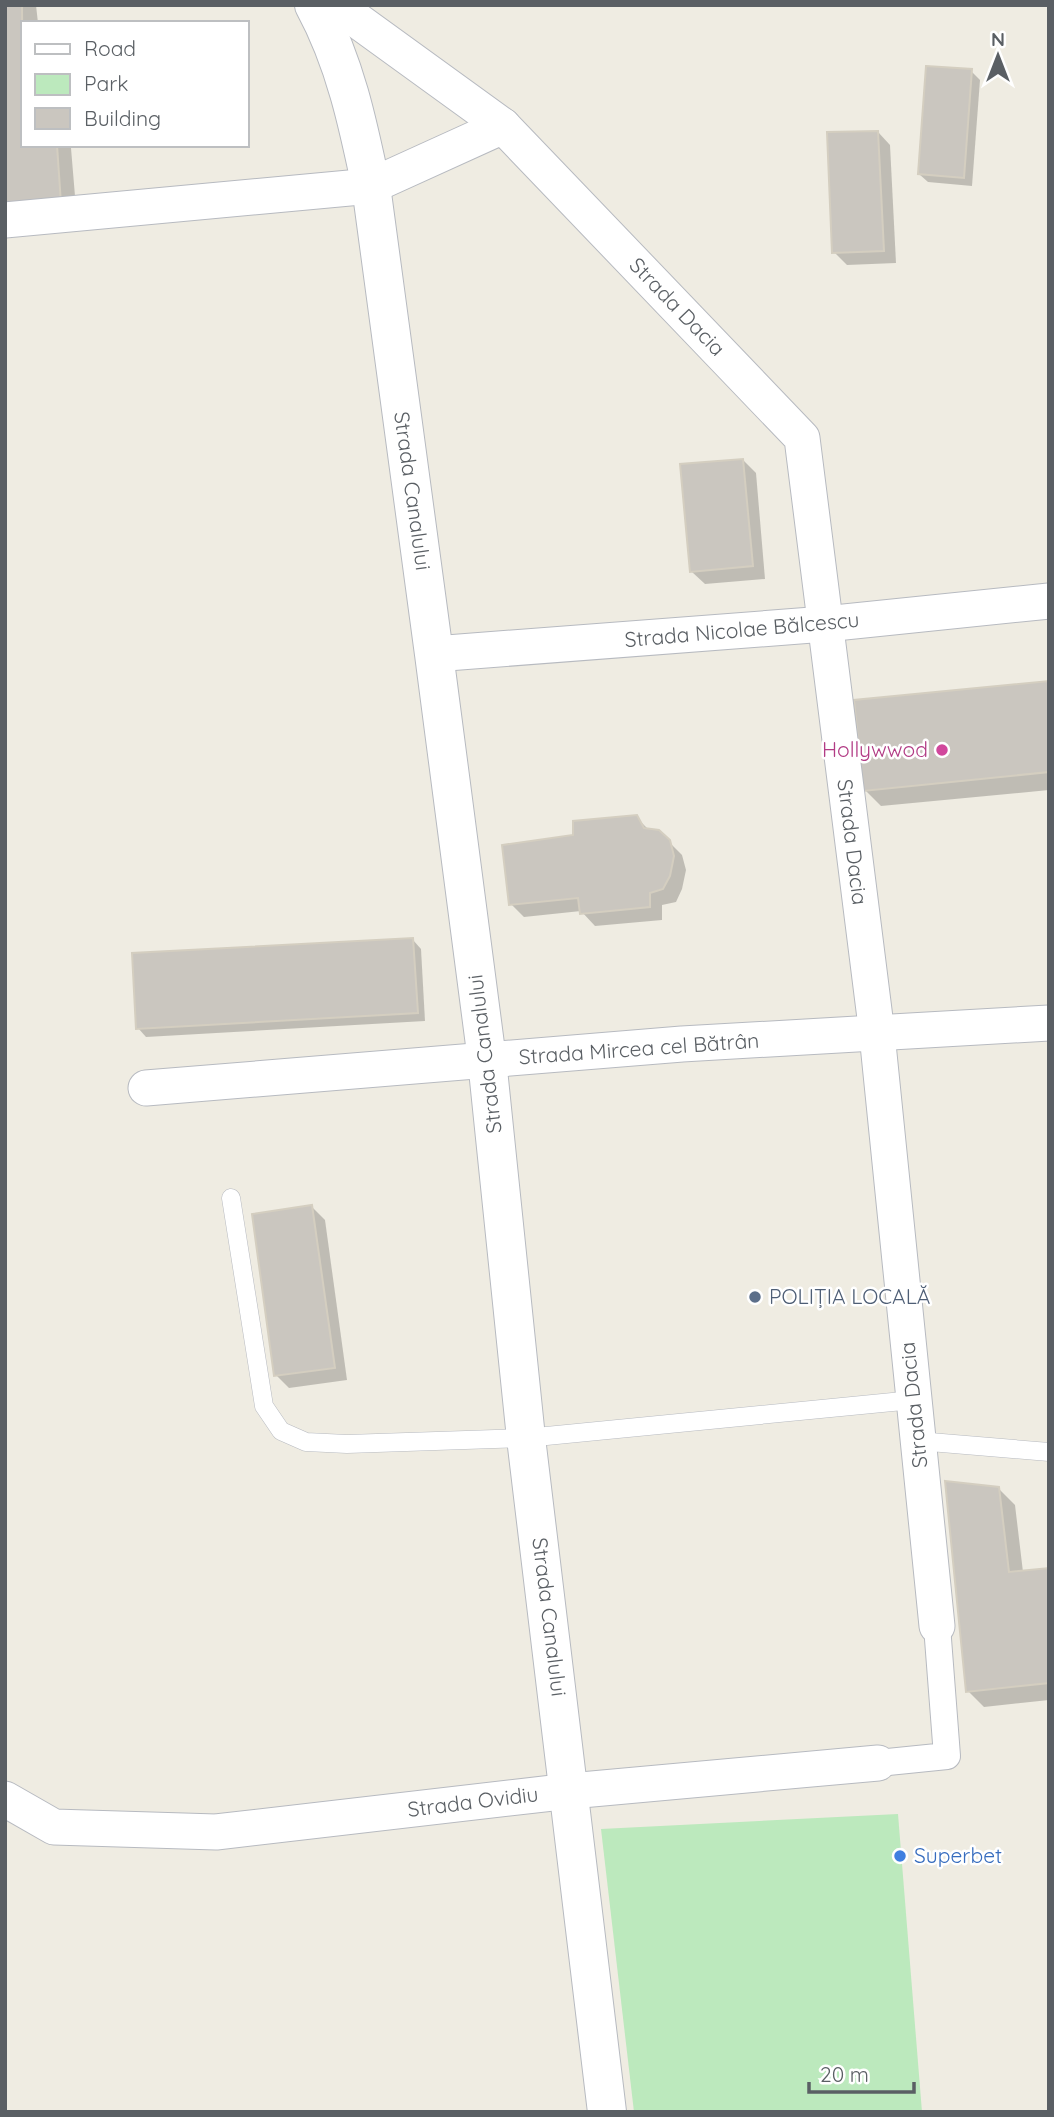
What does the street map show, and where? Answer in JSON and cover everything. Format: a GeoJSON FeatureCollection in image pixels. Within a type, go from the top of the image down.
{"type":"FeatureCollection","features":[{"type":"Feature","properties":{"kind":"street","name":"Strada Canalului"},"geometry":{"type":"LineString","coordinates":[[314,5],[325,24],[344,72],[371,186],[487,1060],[526,1438],[607,2112]]}},
{"type":"Feature","properties":{"kind":"street","name":"Strada Dacia"},"geometry":{"type":"LineString","coordinates":[[336,5],[503,126],[802,438],[877,1034],[937,1626],[947,1756]]}},
{"type":"Feature","properties":{"kind":"street"},"geometry":{"type":"LineString","coordinates":[[5,220],[371,186],[503,126]]}},
{"type":"Feature","properties":{"kind":"street","name":"Strada Nicolae Bălcescu"},"geometry":{"type":"LineString","coordinates":[[434,654],[825,624],[1049,601]]}},
{"type":"Feature","properties":{"kind":"street","name":"Strada Mircea cel Bătrân"},"geometry":{"type":"LineString","coordinates":[[146,1088],[682,1044],[1049,1023]]}},
{"type":"Feature","properties":{"kind":"street","name":"Strada Ovidiu"},"geometry":{"type":"LineString","coordinates":[[5,1799],[54,1827],[216,1832],[570,1791],[947,1756]]}},
{"type":"Feature","properties":{"kind":"lane"},"geometry":{"type":"LineString","coordinates":[[231,1198],[264,1406],[281,1431],[306,1442],[526,1438],[914,1400]]}},
{"type":"Feature","properties":{"kind":"lane"},"geometry":{"type":"LineString","coordinates":[[918,1441],[1049,1452]]}},
{"type":"Feature","properties":{"kind":"green space"},"geometry":{"type":"Polygon","coordinates":[[[898,1814],[922,2112],[634,2112],[601,1829],[898,1814]]]}},
{"type":"Feature","properties":{"kind":"building"},"geometry":{"type":"Polygon","coordinates":[[[5,5],[22,5],[21,147],[57,147],[61,204],[5,210],[5,5]]]}},
{"type":"Feature","properties":{"kind":"building"},"geometry":{"type":"Polygon","coordinates":[[[926,66],[972,69],[964,178],[918,174],[926,66]]]}},
{"type":"Feature","properties":{"kind":"building"},"geometry":{"type":"Polygon","coordinates":[[[878,131],[884,251],[832,253],[827,132],[878,131]]]}},
{"type":"Feature","properties":{"kind":"building"},"geometry":{"type":"Polygon","coordinates":[[[743,459],[753,566],[690,572],[680,464],[743,459]]]}},
{"type":"Feature","properties":{"kind":"building"},"geometry":{"type":"Polygon","coordinates":[[[1049,681],[1049,772],[863,791],[854,700],[1049,681]]]}},
{"type":"Feature","properties":{"kind":"building"},"geometry":{"type":"Polygon","coordinates":[[[637,815],[644,828],[659,830],[670,840],[674,856],[670,876],[663,889],[650,893],[650,907],[580,914],[578,898],[509,905],[502,845],[573,835],[573,821],[637,815]]]}},
{"type":"Feature","properties":{"kind":"building"},"geometry":{"type":"Polygon","coordinates":[[[413,938],[418,1013],[136,1029],[132,953],[413,938]]]}},
{"type":"Feature","properties":{"kind":"building"},"geometry":{"type":"Polygon","coordinates":[[[312,1205],[335,1368],[274,1376],[252,1214],[312,1205]]]}},
{"type":"Feature","properties":{"kind":"building"},"geometry":{"type":"Polygon","coordinates":[[[945,1481],[999,1487],[1009,1572],[1049,1568],[1049,1683],[966,1692],[945,1481]]]}},
{"type":"Feature","properties":{"kind":"place","name":"Hollywwod"},"geometry":{"type":"Point","coordinates":[942,750]}},
{"type":"Feature","properties":{"kind":"place","name":"POLIȚIA LOCALĂ"},"geometry":{"type":"Point","coordinates":[755,1297]}},
{"type":"Feature","properties":{"kind":"place","name":"Superbet"},"geometry":{"type":"Point","coordinates":[900,1856]}}]}
